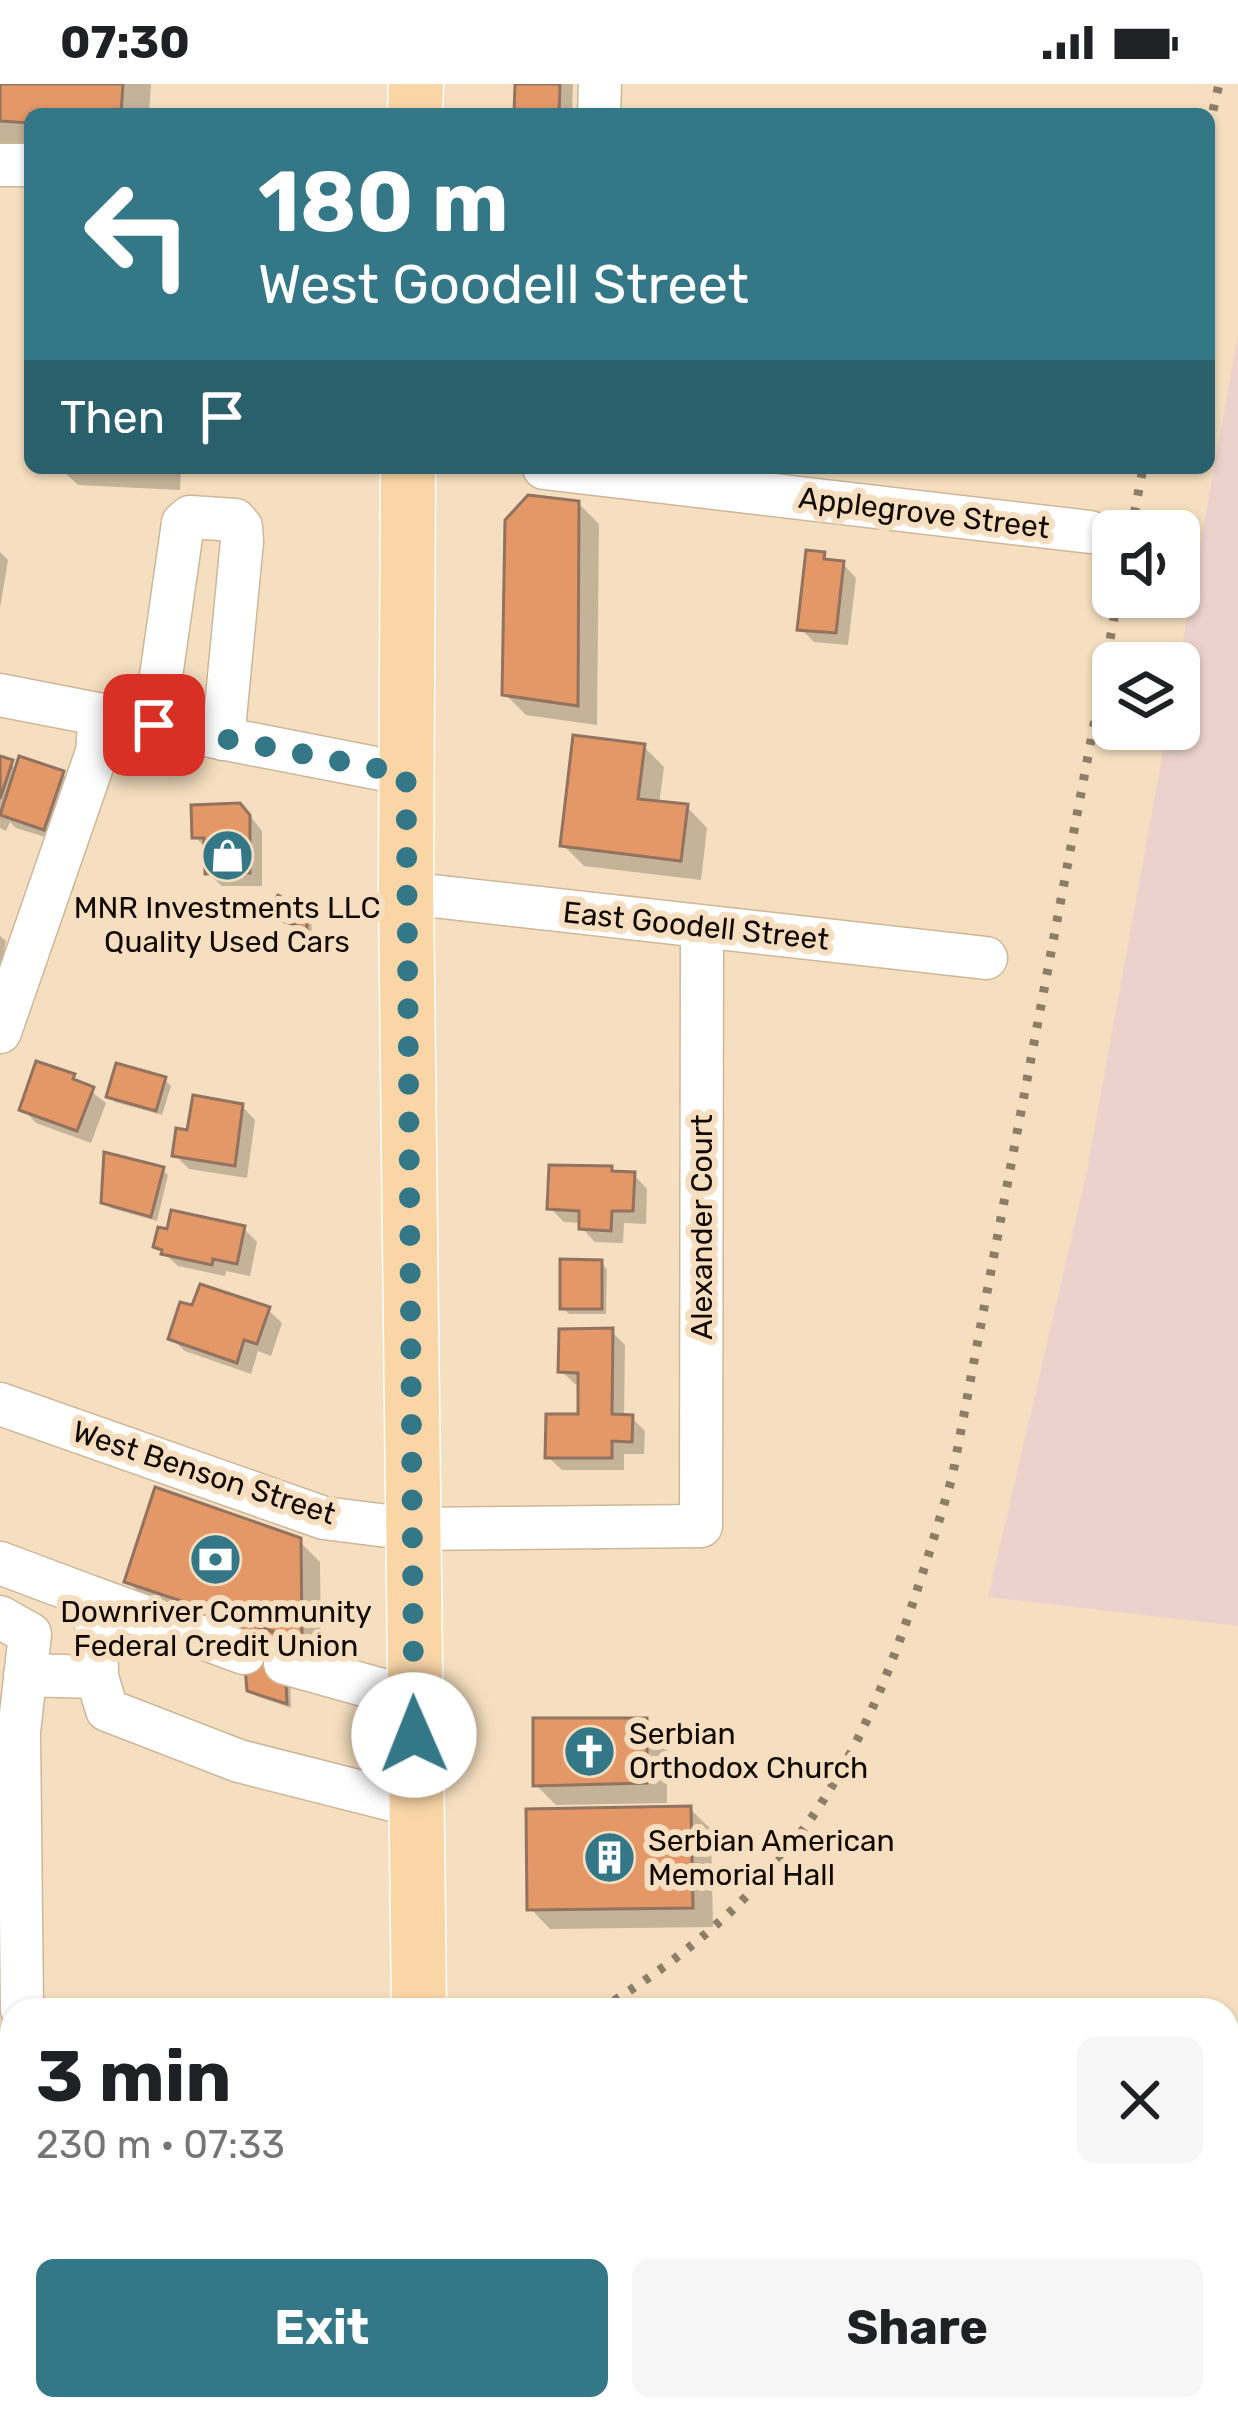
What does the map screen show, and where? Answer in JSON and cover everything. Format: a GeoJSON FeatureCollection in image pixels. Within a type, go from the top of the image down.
{"type":"FeatureCollection","features":[{"type":"Feature","properties":{"kind":"main road"},"geometry":{"type":"LineString","coordinates":[[408,474],[406,893],[419,1998]]}},
{"type":"Feature","properties":{"kind":"street","name":"Applegrove Street"},"geometry":{"type":"LineString","coordinates":[[617,474],[1090,532]]}},
{"type":"Feature","properties":{"kind":"street"},"geometry":{"type":"LineString","coordinates":[[154,725],[184,523],[202,516],[236,520],[242,541],[223,739]]}},
{"type":"Feature","properties":{"kind":"street"},"geometry":{"type":"LineString","coordinates":[[0,695],[406,774]]}},
{"type":"Feature","properties":{"kind":"street"},"geometry":{"type":"LineString","coordinates":[[0,1032],[97,752],[100,715]]}},
{"type":"Feature","properties":{"kind":"street","name":"East Goodell Street"},"geometry":{"type":"LineString","coordinates":[[406,893],[986,958]]}},
{"type":"Feature","properties":{"kind":"street","name":"Alexander Court"},"geometry":{"type":"LineString","coordinates":[[701,1526],[702,928]]}},
{"type":"Feature","properties":{"kind":"street","name":"West Benson Street"},"geometry":{"type":"LineString","coordinates":[[0,1404],[324,1518],[411,1529],[701,1526]]}},
{"type":"Feature","properties":{"kind":"street"},"geometry":{"type":"LineString","coordinates":[[0,1563],[265,1658],[414,1699]]}},
{"type":"Feature","properties":{"kind":"street"},"geometry":{"type":"LineString","coordinates":[[88,1596],[96,1618],[97,1677],[107,1711],[239,1761],[416,1806]]}},
{"type":"Feature","properties":{"kind":"street"},"geometry":{"type":"LineString","coordinates":[[22,1998],[18,1642],[97,1677]]}},
{"type":"Feature","properties":{"kind":"shaded area"},"geometry":{"type":"Polygon","coordinates":[[[1238,335],[1238,1626],[988,1597],[1086,1176],[1163,750],[1200,750],[1200,642],[1183,642],[1187,618],[1200,618],[1200,546],[1238,335]]]}},
{"type":"Feature","properties":{"kind":"building"},"geometry":{"type":"Polygon","coordinates":[[[0,84],[123,84],[121,108],[24,108],[24,123],[0,121],[0,84]]]}},
{"type":"Feature","properties":{"kind":"building"},"geometry":{"type":"Polygon","coordinates":[[[515,84],[560,84],[559,108],[514,108],[515,84]]]}},
{"type":"Feature","properties":{"kind":"building"},"geometry":{"type":"Polygon","coordinates":[[[528,495],[579,501],[578,706],[502,695],[505,520],[528,495]]]}},
{"type":"Feature","properties":{"kind":"building"},"geometry":{"type":"Polygon","coordinates":[[[806,550],[825,552],[824,559],[844,561],[836,633],[797,630],[806,550]]]}},
{"type":"Feature","properties":{"kind":"building"},"geometry":{"type":"Polygon","coordinates":[[[573,735],[645,744],[638,799],[688,804],[681,861],[560,846],[573,735]]]}},
{"type":"Feature","properties":{"kind":"building"},"geometry":{"type":"Polygon","coordinates":[[[0,756],[13,760],[0,799],[0,756]]]}},
{"type":"Feature","properties":{"kind":"building"},"geometry":{"type":"Polygon","coordinates":[[[19,756],[64,771],[44,830],[0,815],[19,756]]]}},
{"type":"Feature","properties":{"kind":"building","name":"MNR Investments LLC Quality Used Cars"},"geometry":{"type":"Polygon","coordinates":[[[240,803],[250,815],[250,873],[205,874],[204,838],[192,838],[191,805],[240,803]]]}},
{"type":"Feature","properties":{"kind":"building"},"geometry":{"type":"Polygon","coordinates":[[[278,895],[307,912],[307,929],[264,915],[278,895]]]}},
{"type":"Feature","properties":{"kind":"building"},"geometry":{"type":"Polygon","coordinates":[[[36,1061],[75,1074],[73,1079],[94,1087],[77,1131],[19,1110],[36,1061]]]}},
{"type":"Feature","properties":{"kind":"building"},"geometry":{"type":"Polygon","coordinates":[[[116,1063],[166,1077],[156,1111],[106,1097],[116,1063]]]}},
{"type":"Feature","properties":{"kind":"building"},"geometry":{"type":"Polygon","coordinates":[[[193,1095],[243,1104],[235,1166],[172,1156],[176,1128],[187,1130],[193,1095]]]}},
{"type":"Feature","properties":{"kind":"building"},"geometry":{"type":"Polygon","coordinates":[[[104,1152],[164,1167],[151,1217],[101,1203],[104,1152]]]}},
{"type":"Feature","properties":{"kind":"building"},"geometry":{"type":"Polygon","coordinates":[[[549,1165],[612,1166],[612,1171],[635,1172],[633,1211],[612,1211],[611,1231],[579,1229],[579,1211],[547,1209],[549,1165]]]}},
{"type":"Feature","properties":{"kind":"building"},"geometry":{"type":"Polygon","coordinates":[[[171,1210],[245,1226],[237,1264],[213,1259],[212,1265],[161,1254],[162,1250],[153,1247],[158,1227],[167,1229],[171,1210]]]}},
{"type":"Feature","properties":{"kind":"building"},"geometry":{"type":"Polygon","coordinates":[[[560,1259],[602,1260],[602,1309],[560,1309],[560,1259]]]}},
{"type":"Feature","properties":{"kind":"building"},"geometry":{"type":"Polygon","coordinates":[[[200,1284],[270,1307],[257,1344],[244,1340],[237,1363],[168,1339],[180,1302],[192,1305],[200,1284]]]}},
{"type":"Feature","properties":{"kind":"building"},"geometry":{"type":"Polygon","coordinates":[[[613,1328],[612,1414],[633,1415],[632,1442],[612,1441],[612,1458],[545,1458],[546,1414],[578,1414],[578,1373],[558,1372],[559,1329],[613,1328]]]}},
{"type":"Feature","properties":{"kind":"building","name":"Downriver Community Federal Credit Union"},"geometry":{"type":"Polygon","coordinates":[[[155,1487],[301,1538],[302,1641],[124,1582],[155,1487]]]}},
{"type":"Feature","properties":{"kind":"building"},"geometry":{"type":"Polygon","coordinates":[[[241,1621],[284,1636],[287,1704],[247,1691],[241,1621]]]}},
{"type":"Feature","properties":{"kind":"building","name":"Serbian Orthodox Church"},"geometry":{"type":"Polygon","coordinates":[[[533,1718],[647,1718],[647,1783],[533,1786],[533,1718]]]}},
{"type":"Feature","properties":{"kind":"building","name":"Serbian American Memorial Hall"},"geometry":{"type":"Polygon","coordinates":[[[691,1806],[693,1908],[527,1910],[526,1809],[691,1806]]]}},
{"type":"Feature","properties":{"kind":"railway"},"geometry":{"type":"LineString","coordinates":[[1214,108],[1219,84]]}},
{"type":"Feature","properties":{"kind":"railway"},"geometry":{"type":"LineString","coordinates":[[1135,510],[1142,474]]}},
{"type":"Feature","properties":{"kind":"railway"},"geometry":{"type":"LineString","coordinates":[[617,1998],[677,1957],[740,1903],[792,1845],[834,1783],[898,1645],[952,1478],[1114,618]]}},
{"type":"Feature","properties":{"kind":"place","name":"MNR Investments LLC Quality Used Cars"},"geometry":{"type":"Point","coordinates":[227,856]}},
{"type":"Feature","properties":{"kind":"place","name":"Downriver Community Federal Credit Union"},"geometry":{"type":"Point","coordinates":[216,1560]}},
{"type":"Feature","properties":{"kind":"place","name":"Serbian Orthodox Church"},"geometry":{"type":"Point","coordinates":[590,1751]}},
{"type":"Feature","properties":{"kind":"place","name":"Serbian American Memorial Hall"},"geometry":{"type":"Point","coordinates":[609,1858]}},
{"type":"Feature","properties":{"kind":"route"},"geometry":{"type":"LineString","coordinates":[[154,725],[406,774],[414,1735]]}}]}
